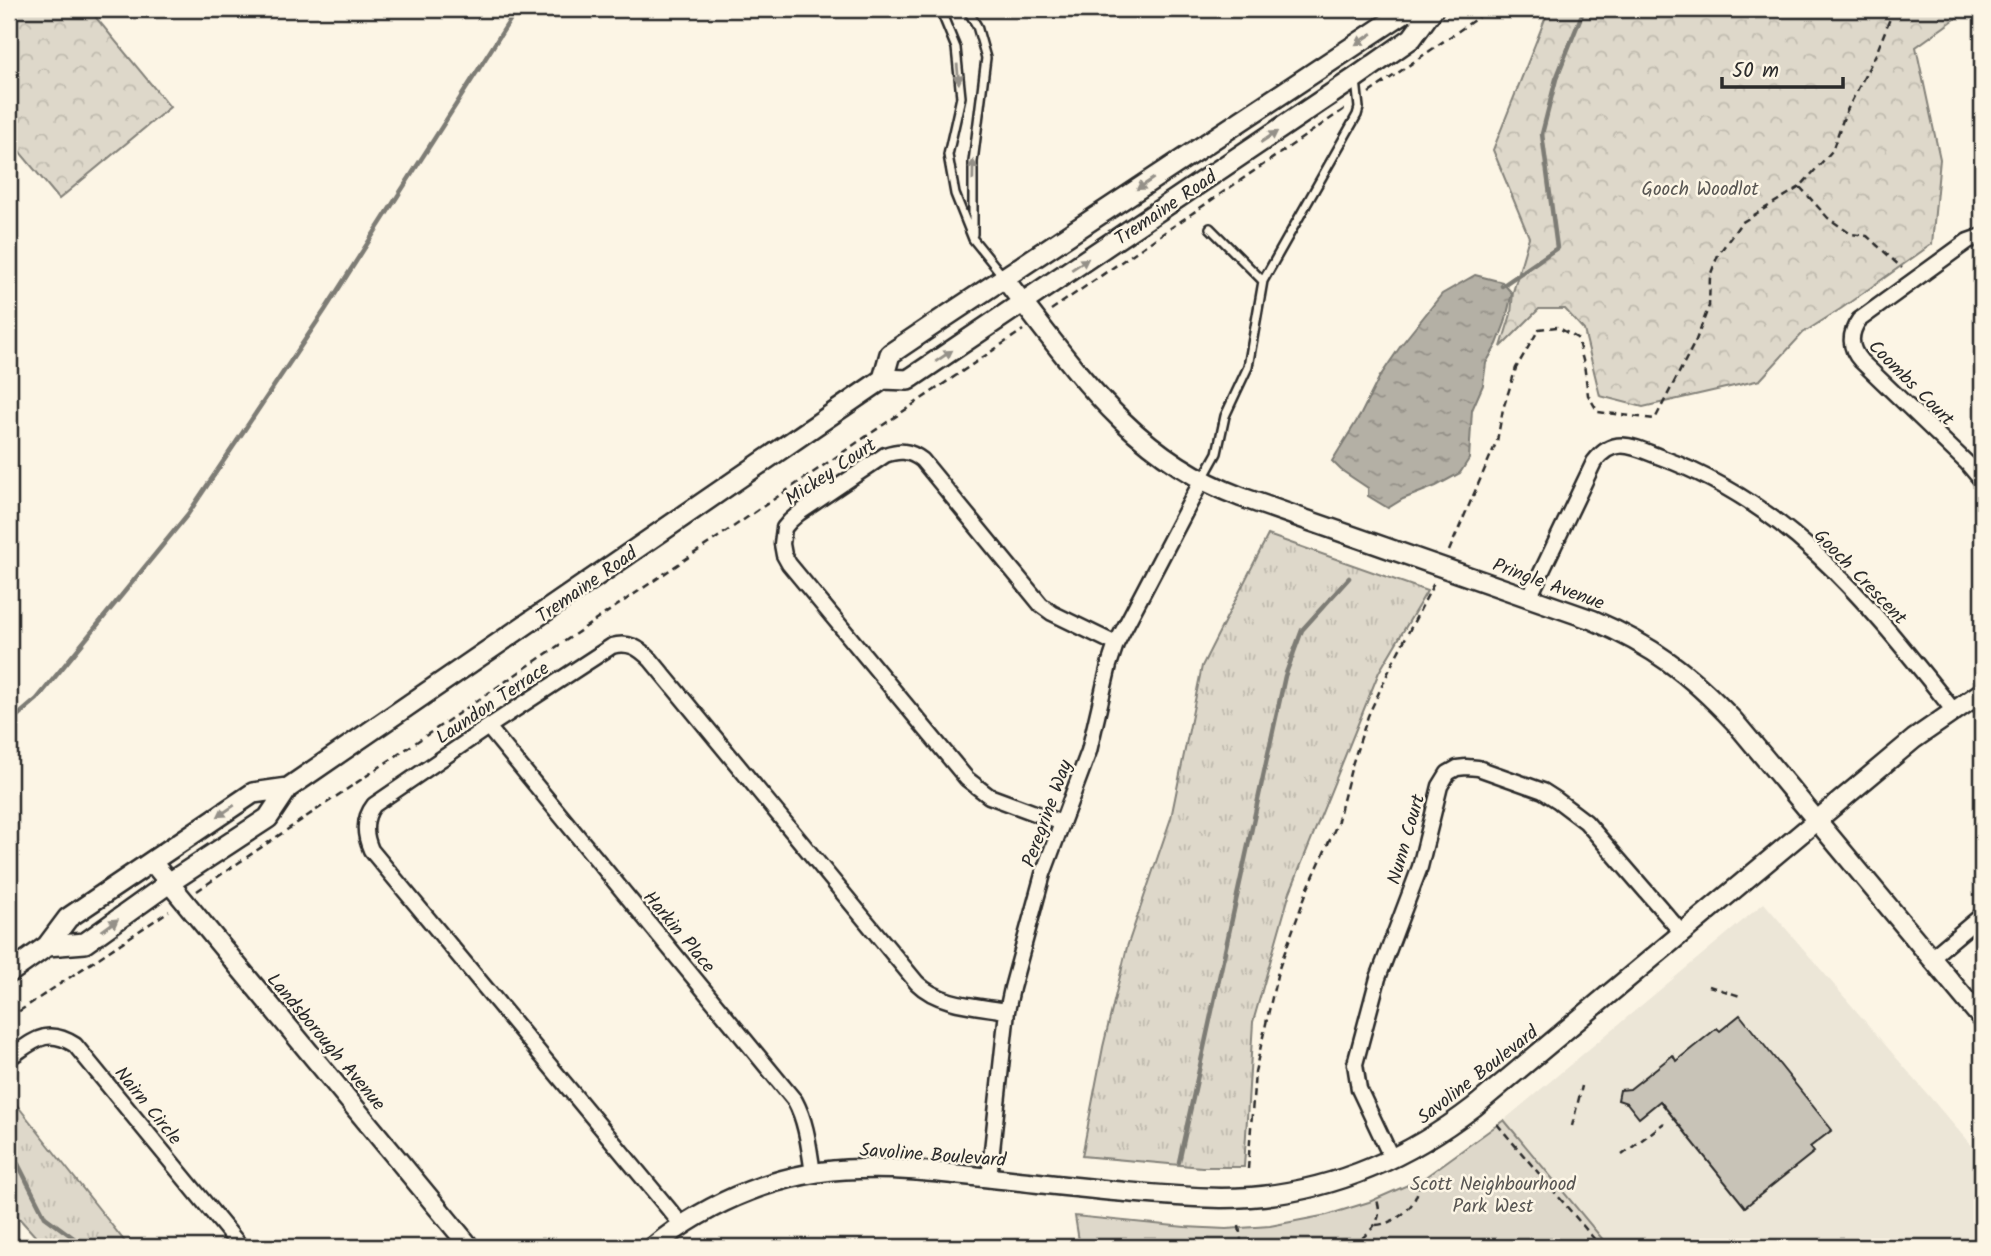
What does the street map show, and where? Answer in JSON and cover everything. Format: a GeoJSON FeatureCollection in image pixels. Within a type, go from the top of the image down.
{"type":"FeatureCollection","features":[{"type":"Feature","properties":{"kind":"main road","name":"Tremaine Road"},"geometry":{"type":"LineString","coordinates":[[883,379],[890,354],[1405,12],[1424,9]]}},
{"type":"Feature","properties":{"kind":"main road","name":"Tremaine Road"},"geometry":{"type":"LineString","coordinates":[[47,946],[85,943],[169,883],[268,818],[288,788],[883,379],[908,380],[1023,302],[1362,85],[1412,38],[1433,9]]}},
{"type":"Feature","properties":{"kind":"main road","name":"Tremaine Road"},"geometry":{"type":"LineString","coordinates":[[9,973],[47,946],[68,918],[253,793],[288,788]]}},
{"type":"Feature","properties":{"kind":"street","name":"Coombs Court"},"geometry":{"type":"LineString","coordinates":[[1982,236],[1968,242],[1859,320],[1851,338],[1854,354],[1967,463],[1982,481]]}},
{"type":"Feature","properties":{"kind":"street","name":"Pringle Avenue"},"geometry":{"type":"LineString","coordinates":[[1003,277],[1124,424],[1155,451],[1202,480],[1225,491],[1618,631],[1647,646],[1679,668],[1700,685],[1734,721],[1982,1019]]}},
{"type":"Feature","properties":{"kind":"street","name":"Gooch Crescent"},"geometry":{"type":"LineString","coordinates":[[1529,598],[1594,462],[1608,448],[1617,445],[1634,447],[1702,474],[1740,495],[1810,547],[1852,588],[1954,711]]}},
{"type":"Feature","properties":{"kind":"street","name":"Mickey Court"},"geometry":{"type":"LineString","coordinates":[[1062,823],[989,796],[967,779],[789,564],[782,544],[784,528],[799,513],[885,455],[895,451],[910,452],[927,465],[1041,605],[1116,644]]}},
{"type":"Feature","properties":{"kind":"street","name":"Peregrine Way"},"geometry":{"type":"LineString","coordinates":[[989,1178],[1007,1011],[1043,874],[1089,751],[1116,644],[1202,480]]}},
{"type":"Feature","properties":{"kind":"street","name":"Laundon Terrace"},"geometry":{"type":"LineString","coordinates":[[682,1225],[368,844],[365,828],[374,805],[488,727],[612,646],[621,644],[638,648],[651,660],[917,983],[932,995],[1007,1011]]}},
{"type":"Feature","properties":{"kind":"street","name":"Savoline Boulevard"},"geometry":{"type":"LineString","coordinates":[[653,1247],[682,1225],[723,1202],[774,1182],[813,1173],[858,1168],[1201,1198],[1285,1194],[1365,1171],[1433,1136],[1474,1107],[1914,739],[1982,692]]}},
{"type":"Feature","properties":{"kind":"street","name":"Harkin Place"},"geometry":{"type":"LineString","coordinates":[[488,727],[796,1101],[802,1112],[813,1173]]}},
{"type":"Feature","properties":{"kind":"street","name":"Nunn Court"},"geometry":{"type":"LineString","coordinates":[[1392,1159],[1359,1089],[1355,1064],[1378,978],[1420,867],[1440,786],[1448,773],[1457,768],[1478,768],[1543,791],[1557,800],[1586,821],[1682,933]]}},
{"type":"Feature","properties":{"kind":"street","name":"Landsborough Avenue"},"geometry":{"type":"LineString","coordinates":[[152,862],[470,1247]]}},
{"type":"Feature","properties":{"kind":"street"},"geometry":{"type":"LineString","coordinates":[[1932,957],[1982,915]]}},
{"type":"Feature","properties":{"kind":"street","name":"Nairn Circle"},"geometry":{"type":"LineString","coordinates":[[9,1058],[42,1037],[55,1035],[75,1045],[241,1247]]}},
{"type":"Feature","properties":{"kind":"lane"},"geometry":{"type":"LineString","coordinates":[[940,9],[956,48],[961,97],[948,155],[955,194],[973,239],[1003,277]]}},
{"type":"Feature","properties":{"kind":"lane"},"geometry":{"type":"LineString","coordinates":[[967,9],[977,26],[986,58],[973,162],[973,239]]}},
{"type":"Feature","properties":{"kind":"lane"},"geometry":{"type":"LineString","coordinates":[[1202,480],[1217,453],[1226,416],[1248,367],[1264,281],[1357,115],[1362,85]]}},
{"type":"Feature","properties":{"kind":"lane"},"geometry":{"type":"LineString","coordinates":[[1210,228],[1264,281]]}},
{"type":"Feature","properties":{"kind":"path"},"geometry":{"type":"LineString","coordinates":[[1362,85],[1490,9]]}},
{"type":"Feature","properties":{"kind":"path"},"geometry":{"type":"LineString","coordinates":[[1448,554],[1497,441],[1503,409],[1516,368],[1539,329],[1557,327],[1577,338],[1588,395],[1598,412],[1655,419],[1696,340],[1709,306],[1710,276],[1718,255],[1741,223],[1800,187],[1832,151],[1845,114],[1891,16],[1891,9]]}},
{"type":"Feature","properties":{"kind":"path"},"geometry":{"type":"LineString","coordinates":[[9,1018],[1349,106]]}},
{"type":"Feature","properties":{"kind":"path"},"geometry":{"type":"LineString","coordinates":[[1800,187],[1828,218],[1851,234],[1867,236],[1902,268]]}},
{"type":"Feature","properties":{"kind":"path"},"geometry":{"type":"LineString","coordinates":[[1248,1169],[1255,1072],[1278,971],[1308,888],[1337,824],[1368,716],[1392,662],[1436,579]]}},
{"type":"Feature","properties":{"kind":"path"},"geometry":{"type":"LineString","coordinates":[[1709,986],[1740,996]]}},
{"type":"Feature","properties":{"kind":"path"},"geometry":{"type":"LineString","coordinates":[[1572,1126],[1582,1086]]}},
{"type":"Feature","properties":{"kind":"path"},"geometry":{"type":"LineString","coordinates":[[1622,1155],[1664,1123]]}},
{"type":"Feature","properties":{"kind":"path"},"geometry":{"type":"LineString","coordinates":[[1497,1124],[1601,1247]]}},
{"type":"Feature","properties":{"kind":"path"},"geometry":{"type":"LineString","coordinates":[[1354,1247],[1377,1225],[1390,1223],[1408,1210],[1415,1199],[1419,1178]]}},
{"type":"Feature","properties":{"kind":"path"},"geometry":{"type":"LineString","coordinates":[[1376,1197],[1380,1206],[1377,1225]]}},
{"type":"Feature","properties":{"kind":"path"},"geometry":{"type":"LineString","coordinates":[[1239,1226],[1242,1247]]}},
{"type":"Feature","properties":{"kind":"shaded area"},"geometry":{"type":"Polygon","coordinates":[[[1764,903],[1982,1158],[1982,1247],[1609,1247],[1504,1120],[1764,903]]]}},
{"type":"Feature","properties":{"kind":"green space"},"geometry":{"type":"Polygon","coordinates":[[[9,9],[89,9],[170,107],[59,199],[9,139],[9,9]]]}},
{"type":"Feature","properties":{"kind":"green space","name":"Gooch Woodlot"},"geometry":{"type":"Polygon","coordinates":[[[1549,9],[1969,9],[1916,47],[1940,159],[1932,244],[1803,333],[1760,380],[1643,407],[1600,396],[1584,330],[1565,309],[1539,309],[1501,347],[1529,237],[1493,150],[1549,9]]]}},
{"type":"Feature","properties":{"kind":"green space"},"geometry":{"type":"Polygon","coordinates":[[[1268,535],[1427,591],[1379,672],[1290,892],[1253,1022],[1244,1167],[1202,1167],[1082,1156],[1103,1047],[1127,947],[1171,818],[1202,666],[1268,535]]]}},
{"type":"Feature","properties":{"kind":"green space"},"geometry":{"type":"Polygon","coordinates":[[[9,1095],[129,1247],[45,1247],[9,1207],[9,1095]]]}},
{"type":"Feature","properties":{"kind":"green space","name":"Scott Neighbourhood Park West"},"geometry":{"type":"Polygon","coordinates":[[[1504,1120],[1609,1247],[1080,1247],[1075,1216],[1226,1229],[1270,1226],[1327,1215],[1369,1202],[1424,1178],[1504,1120]]]}},
{"type":"Feature","properties":{"kind":"water"},"geometry":{"type":"Polygon","coordinates":[[[1475,275],[1502,282],[1512,293],[1505,323],[1486,363],[1483,385],[1472,410],[1469,459],[1460,473],[1388,508],[1368,496],[1368,488],[1332,461],[1379,378],[1402,344],[1442,294],[1475,275]]]}},
{"type":"Feature","properties":{"kind":"building"},"geometry":{"type":"Polygon","coordinates":[[[1740,1015],[1832,1130],[1810,1147],[1814,1152],[1745,1207],[1660,1101],[1639,1118],[1627,1103],[1618,1100],[1620,1090],[1630,1089],[1673,1055],[1676,1061],[1717,1028],[1720,1031],[1740,1015]]]}},
{"type":"Feature","properties":{"kind":"waterway"},"geometry":{"type":"LineString","coordinates":[[9,723],[37,699],[188,514],[325,310],[517,9]]}},
{"type":"Feature","properties":{"kind":"waterway"},"geometry":{"type":"LineString","coordinates":[[1502,286],[1557,248],[1542,134],[1556,79],[1584,9]]}},
{"type":"Feature","properties":{"kind":"waterway"},"geometry":{"type":"LineString","coordinates":[[1179,1162],[1285,676],[1302,630],[1349,578]]}},
{"type":"Feature","properties":{"kind":"waterway"},"geometry":{"type":"LineString","coordinates":[[9,1154],[18,1164],[45,1217],[86,1247]]}}]}
